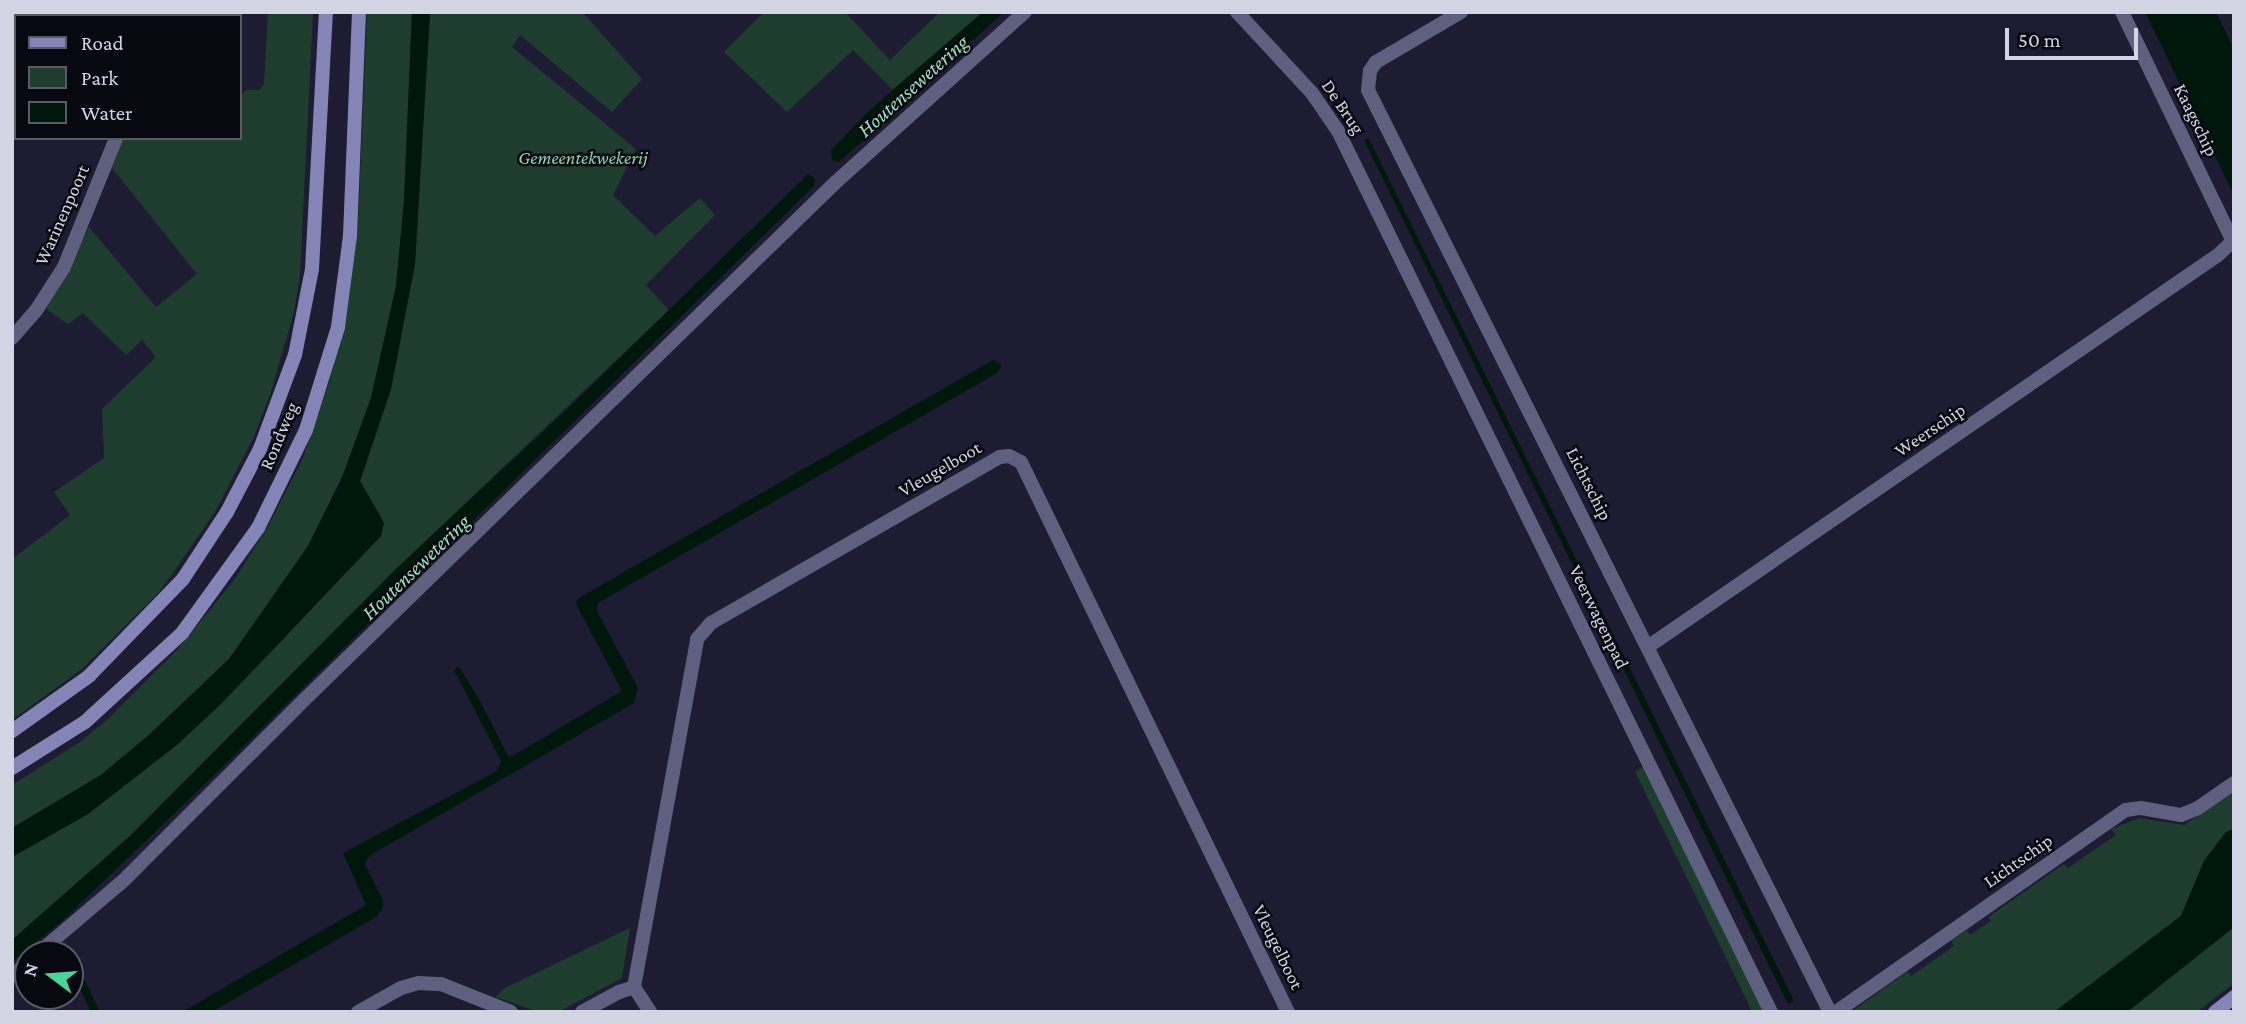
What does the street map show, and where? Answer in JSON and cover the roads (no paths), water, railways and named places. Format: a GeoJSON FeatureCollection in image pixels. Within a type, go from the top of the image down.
{"type":"FeatureCollection","features":[{"type":"Feature","properties":{"kind":"main road","name":"Rondweg"},"geometry":{"type":"LineString","coordinates":[[12,731],[89,676],[183,579],[227,512],[260,449],[295,355],[312,270],[326,12]]}},
{"type":"Feature","properties":{"kind":"main road","name":"Rondweg"},"geometry":{"type":"LineString","coordinates":[[12,768],[85,722],[182,633],[258,528],[306,430],[338,327],[350,236],[359,12]]}},
{"type":"Feature","properties":{"kind":"main road"},"geometry":{"type":"LineString","coordinates":[[2215,1012],[2234,997]]}},
{"type":"Feature","properties":{"kind":"street"},"geometry":{"type":"LineString","coordinates":[[54,940],[122,882],[205,797],[826,192],[1025,12]]}},
{"type":"Feature","properties":{"kind":"street","name":"De Brug"},"geometry":{"type":"LineString","coordinates":[[1237,12],[1328,113],[1392,240]]}},
{"type":"Feature","properties":{"kind":"street","name":"Lichtschip"},"geometry":{"type":"LineString","coordinates":[[1461,12],[1376,62],[1370,71],[1368,90],[1649,646],[1830,1012]]}},
{"type":"Feature","properties":{"kind":"street","name":"Kaagschip"},"geometry":{"type":"LineString","coordinates":[[2122,12],[2229,230],[2232,244]]}},
{"type":"Feature","properties":{"kind":"street","name":"Warinenpoort"},"geometry":{"type":"LineString","coordinates":[[12,338],[37,309],[64,267],[115,140]]}},
{"type":"Feature","properties":{"kind":"street","name":"Veerwagenpad"},"geometry":{"type":"LineString","coordinates":[[1392,240],[1770,1012]]}},
{"type":"Feature","properties":{"kind":"street","name":"Weerschip"},"geometry":{"type":"LineString","coordinates":[[1649,646],[2232,244]]}},
{"type":"Feature","properties":{"kind":"street","name":"Vleugelboot"},"geometry":{"type":"LineString","coordinates":[[634,987],[697,639],[710,623],[1000,457],[1009,456],[1021,462],[1289,1012]]}},
{"type":"Feature","properties":{"kind":"street","name":"Lichtschip"},"geometry":{"type":"LineString","coordinates":[[1836,1012],[2126,810],[2141,808],[2181,815],[2198,808],[2234,783]]}},
{"type":"Feature","properties":{"kind":"street"},"geometry":{"type":"LineString","coordinates":[[358,1012],[401,988],[419,983],[441,984],[511,1012]]}},
{"type":"Feature","properties":{"kind":"street"},"geometry":{"type":"LineString","coordinates":[[582,1012],[634,987],[650,1012]]}},
{"type":"Feature","properties":{"kind":"water"},"geometry":{"type":"Polygon","coordinates":[[[412,12],[430,12],[415,264],[391,389],[360,481],[384,523],[381,536],[222,703],[178,744],[88,814],[12,857],[12,828],[101,775],[150,734],[229,659],[308,546],[341,480],[371,398],[396,286],[404,201],[412,12]]]}},
{"type":"Feature","properties":{"kind":"water","name":"Houtensewetering"},"geometry":{"type":"Polygon","coordinates":[[[983,12],[1004,12],[839,162],[832,160],[831,150],[873,107],[983,12]]]}},
{"type":"Feature","properties":{"kind":"water"},"geometry":{"type":"Polygon","coordinates":[[[2145,12],[2216,12],[2234,49],[2234,195],[2145,12]]]}},
{"type":"Feature","properties":{"kind":"water"},"geometry":{"type":"Polygon","coordinates":[[[1369,139],[1794,1001],[1788,1004],[1364,140],[1369,139]]]}},
{"type":"Feature","properties":{"kind":"water","name":"Houtensewetering"},"geometry":{"type":"Polygon","coordinates":[[[808,174],[815,179],[814,186],[62,921],[39,940],[14,940],[12,962],[12,940],[130,836],[397,568],[583,394],[808,174]]]}},
{"type":"Feature","properties":{"kind":"water"},"geometry":{"type":"Polygon","coordinates":[[[993,360],[1002,365],[997,373],[598,603],[597,611],[638,688],[634,703],[369,856],[365,864],[383,900],[383,908],[376,917],[212,1012],[182,1012],[366,905],[343,853],[497,771],[501,761],[454,670],[456,668],[459,667],[478,697],[508,756],[514,755],[622,691],[576,604],[577,599],[993,360]]]}},
{"type":"Feature","properties":{"kind":"water"},"geometry":{"type":"Polygon","coordinates":[[[2234,829],[2234,927],[2127,1012],[2054,1012],[2181,916],[2204,861],[2226,832],[2234,829]]]}},
{"type":"Feature","properties":{"kind":"water"},"geometry":{"type":"Polygon","coordinates":[[[84,979],[100,1012],[91,1012],[84,997],[84,979]]]}},
{"type":"Feature","properties":{"kind":"park label","name":"Gemeentekwekerij"},"geometry":{"type":"Point","coordinates":[583,158]}}]}
